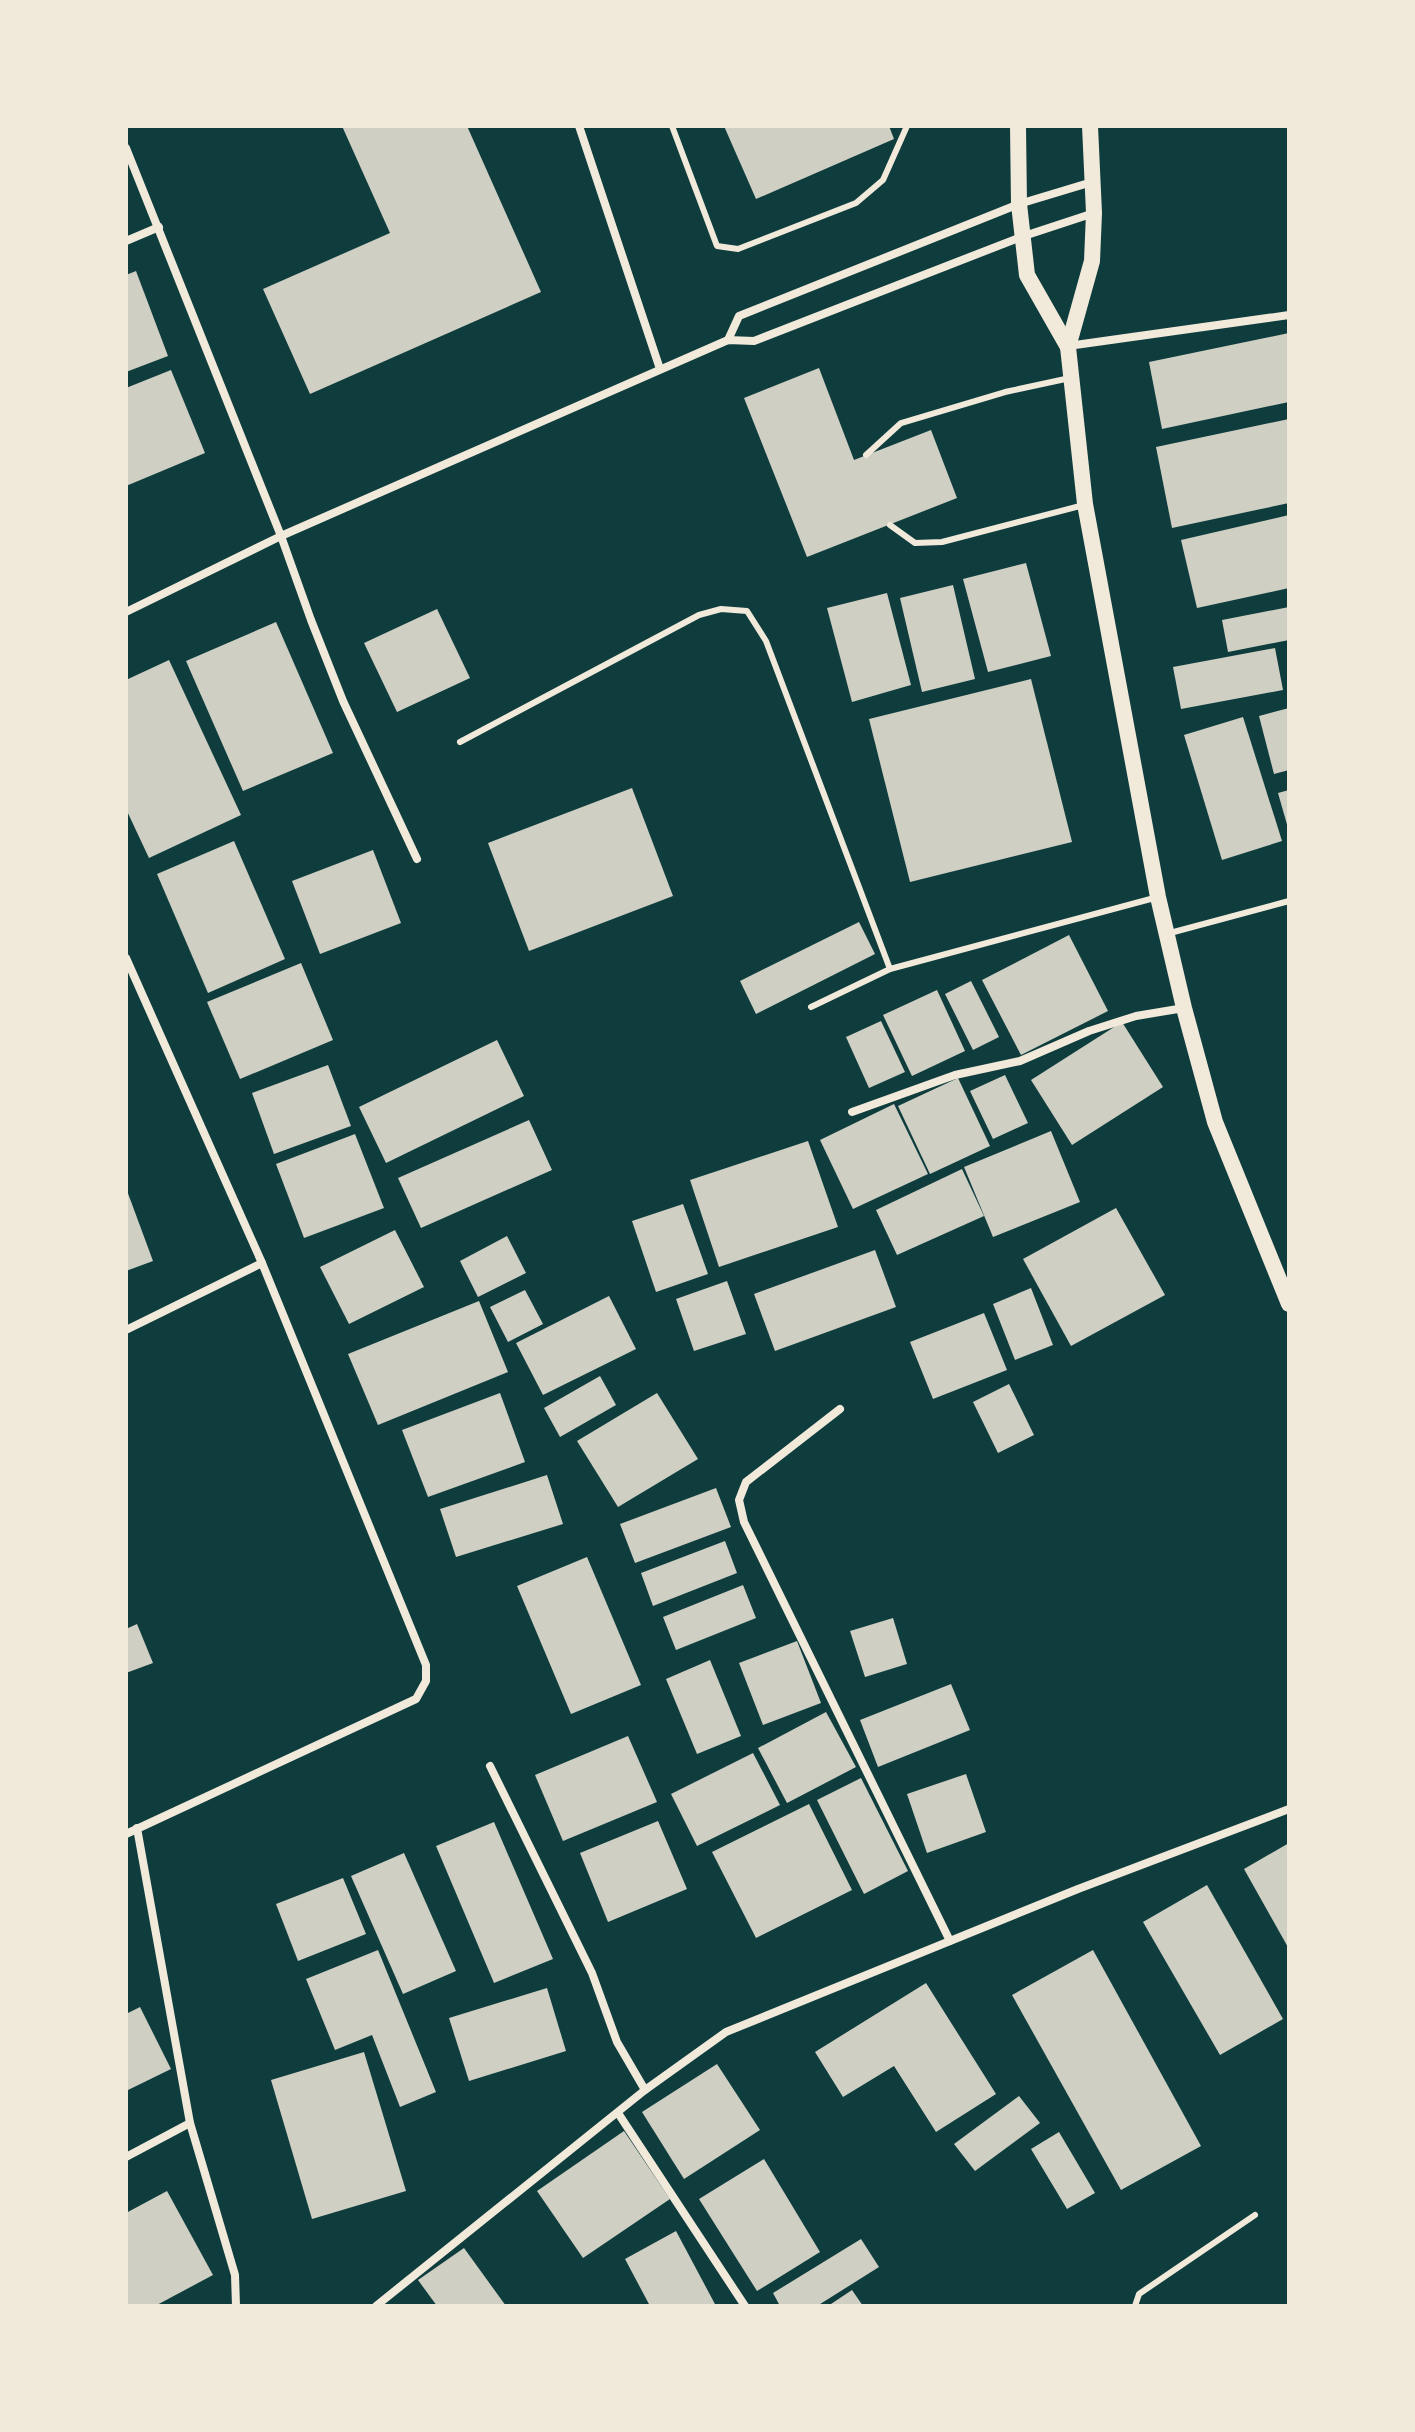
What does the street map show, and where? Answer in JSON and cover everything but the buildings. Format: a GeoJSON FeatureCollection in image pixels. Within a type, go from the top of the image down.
{"type":"FeatureCollection","features":[{"type":"Feature","properties":{"kind":"main road"},"geometry":{"type":"LineString","coordinates":[[1018,126],[1019,204],[1027,275],[1068,347]]}},
{"type":"Feature","properties":{"kind":"main road"},"geometry":{"type":"LineString","coordinates":[[1090,126],[1094,213],[1092,261],[1068,347],[1085,504],[1158,897],[1184,1008],[1215,1122],[1289,1304]]}},
{"type":"Feature","properties":{"kind":"street"},"geometry":{"type":"LineString","coordinates":[[579,126],[660,369]]}},
{"type":"Feature","properties":{"kind":"street"},"geometry":{"type":"LineString","coordinates":[[126,148],[281,536],[343,701],[417,859]]}},
{"type":"Feature","properties":{"kind":"street"},"geometry":{"type":"LineString","coordinates":[[728,340],[739,316],[1019,204],[1092,182]]}},
{"type":"Feature","properties":{"kind":"street"},"geometry":{"type":"LineString","coordinates":[[126,612],[281,536],[715,345],[728,340],[754,341],[1021,237],[1094,213]]}},
{"type":"Feature","properties":{"kind":"street"},"geometry":{"type":"LineString","coordinates":[[126,241],[159,227]]}},
{"type":"Feature","properties":{"kind":"street"},"geometry":{"type":"LineString","coordinates":[[1068,347],[1289,315]]}},
{"type":"Feature","properties":{"kind":"street"},"geometry":{"type":"LineString","coordinates":[[126,958],[128,969],[262,1263],[426,1665],[426,1681],[416,1699],[126,1834]]}},
{"type":"Feature","properties":{"kind":"street"},"geometry":{"type":"LineString","coordinates":[[852,1112],[955,1075],[1020,1061],[1089,1031],[1126,1019],[1184,1008]]}},
{"type":"Feature","properties":{"kind":"street"},"geometry":{"type":"LineString","coordinates":[[126,1330],[262,1263]]}},
{"type":"Feature","properties":{"kind":"street"},"geometry":{"type":"LineString","coordinates":[[840,1409],[746,1482],[739,1500],[744,1522],[950,1941]]}},
{"type":"Feature","properties":{"kind":"street"},"geometry":{"type":"LineString","coordinates":[[490,1766],[592,1973],[617,2042],[645,2090]]}},
{"type":"Feature","properties":{"kind":"street"},"geometry":{"type":"LineString","coordinates":[[376,2306],[645,2090],[726,2032],[1289,1809]]}},
{"type":"Feature","properties":{"kind":"street"},"geometry":{"type":"LineString","coordinates":[[137,1828],[190,2123],[235,2275],[236,2306]]}},
{"type":"Feature","properties":{"kind":"street"},"geometry":{"type":"LineString","coordinates":[[618,2113],[745,2306]]}},
{"type":"Feature","properties":{"kind":"street"},"geometry":{"type":"LineString","coordinates":[[126,2157],[190,2123]]}},
{"type":"Feature","properties":{"kind":"lane"},"geometry":{"type":"LineString","coordinates":[[672,126],[717,246],[738,249],[856,203],[883,180],[907,126]]}},
{"type":"Feature","properties":{"kind":"lane"},"geometry":{"type":"LineString","coordinates":[[866,455],[901,423],[1005,392],[1070,378]]}},
{"type":"Feature","properties":{"kind":"lane"},"geometry":{"type":"LineString","coordinates":[[890,525],[915,543],[942,542],[1085,504]]}},
{"type":"Feature","properties":{"kind":"lane"},"geometry":{"type":"LineString","coordinates":[[460,742],[699,615],[721,609],[747,611],[766,641],[890,969]]}},
{"type":"Feature","properties":{"kind":"lane"},"geometry":{"type":"LineString","coordinates":[[811,1007],[890,969],[1158,897]]}},
{"type":"Feature","properties":{"kind":"lane"},"geometry":{"type":"LineString","coordinates":[[1166,934],[1289,901]]}},
{"type":"Feature","properties":{"kind":"lane"},"geometry":{"type":"LineString","coordinates":[[1135,2306],[1139,2294],[1255,2215]]}}]}
